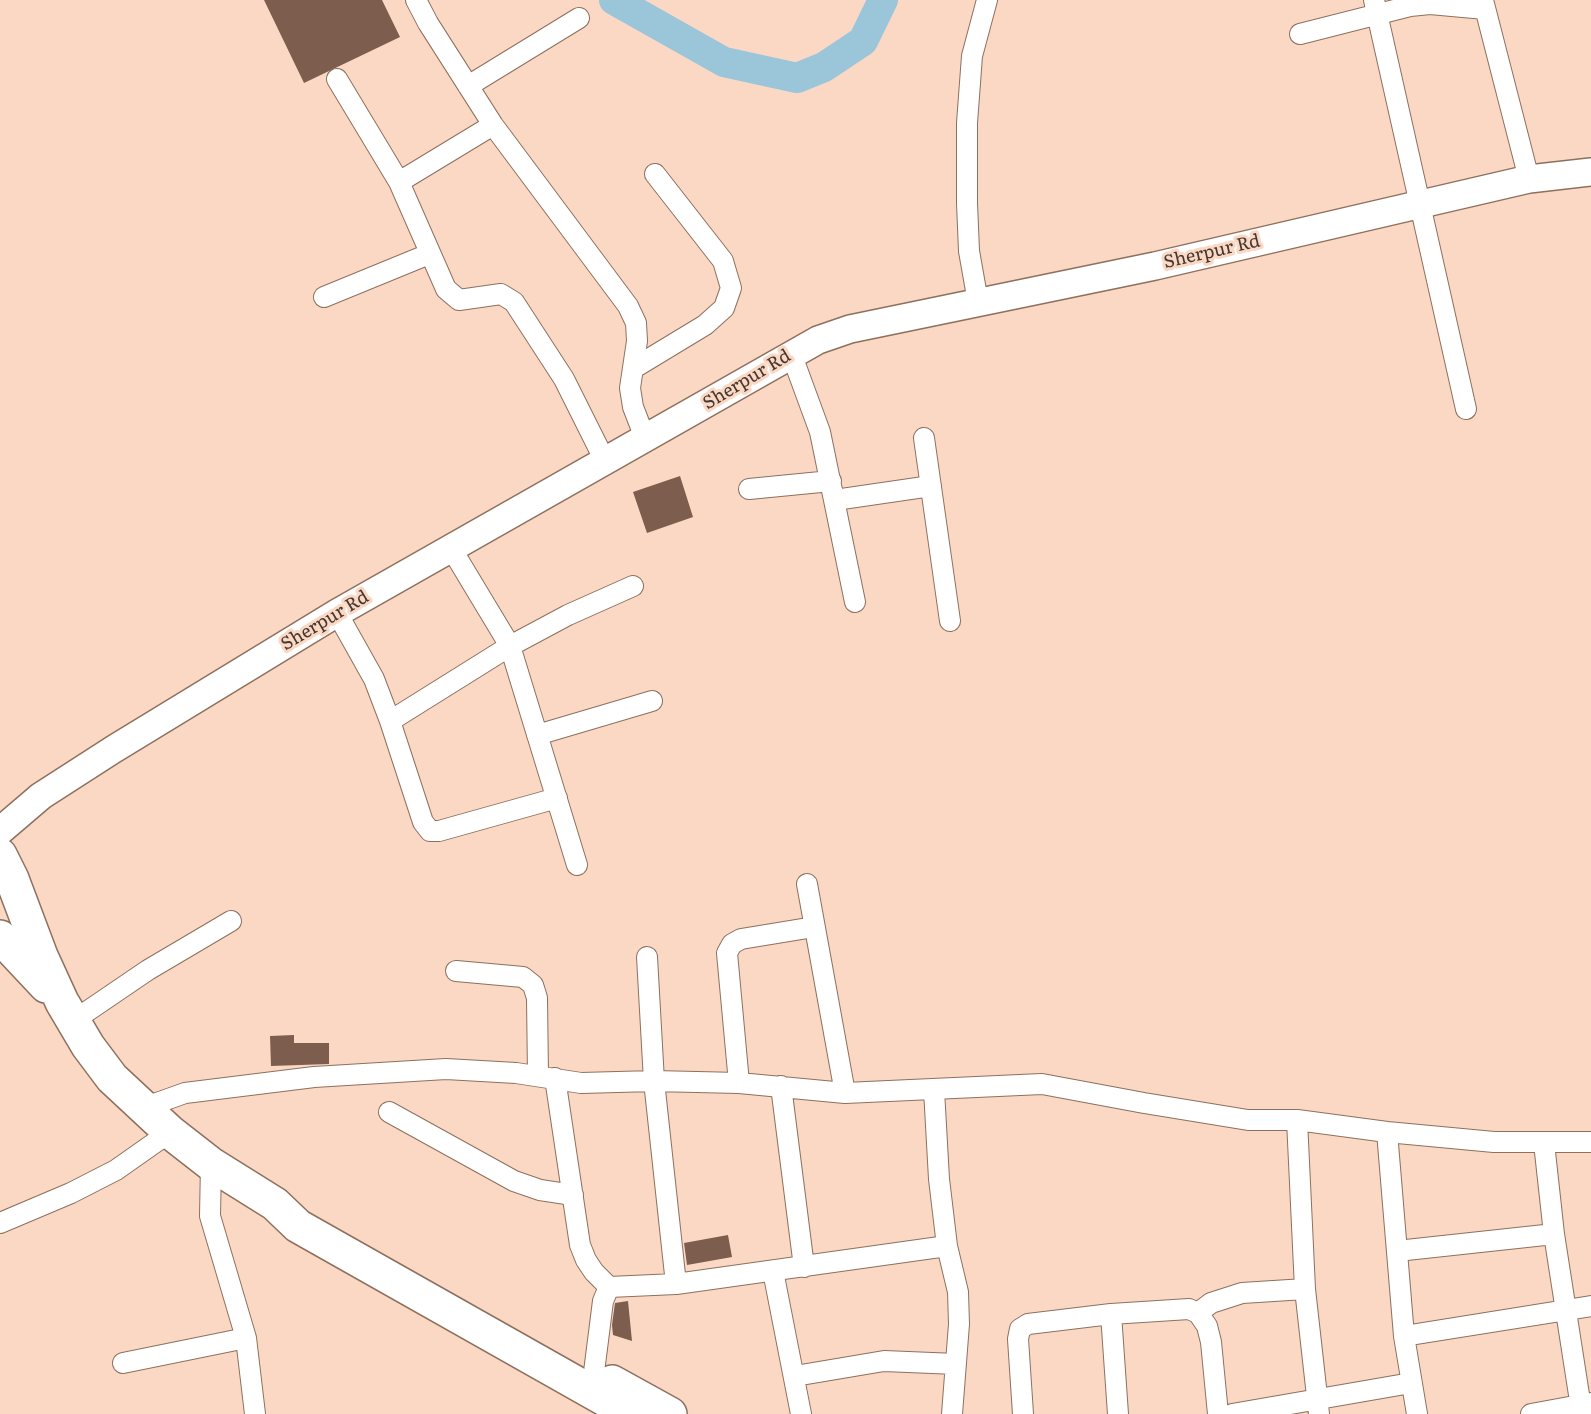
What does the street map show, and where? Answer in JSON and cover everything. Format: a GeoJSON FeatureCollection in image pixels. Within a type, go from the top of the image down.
{"type":"FeatureCollection","features":[{"type":"Feature","properties":{"kind":"highway"},"geometry":{"type":"LineString","coordinates":[[0,855],[12,879],[41,956],[67,1011],[87,1046],[112,1078],[170,1132],[211,1164],[274,1204],[298,1226],[631,1414]]}},
{"type":"Feature","properties":{"kind":"highway"},"geometry":{"type":"LineString","coordinates":[[0,937],[67,1011]]}},
{"type":"Feature","properties":{"kind":"highway"},"geometry":{"type":"LineString","coordinates":[[274,1204],[308,1210],[670,1414]]}},
{"type":"Feature","properties":{"kind":"street"},"geometry":{"type":"LineString","coordinates":[[416,0],[428,23],[493,125],[628,306],[636,323],[637,341],[630,388],[633,407],[645,438]]}},
{"type":"Feature","properties":{"kind":"street"},"geometry":{"type":"LineString","coordinates":[[978,302],[969,251],[967,123],[972,56],[987,0]]}},
{"type":"Feature","properties":{"kind":"street"},"geometry":{"type":"LineString","coordinates":[[1300,34],[1375,7],[1430,4],[1484,5],[1529,179]]}},
{"type":"Feature","properties":{"kind":"street"},"geometry":{"type":"LineString","coordinates":[[1375,7],[1466,409]]}},
{"type":"Feature","properties":{"kind":"street"},"geometry":{"type":"LineString","coordinates":[[468,86],[579,18]]}},
{"type":"Feature","properties":{"kind":"street"},"geometry":{"type":"LineString","coordinates":[[337,80],[399,182],[446,289],[459,300],[501,294],[514,302],[564,379],[605,460]]}},
{"type":"Feature","properties":{"kind":"street"},"geometry":{"type":"LineString","coordinates":[[399,182],[493,125]]}},
{"type":"Feature","properties":{"kind":"street","name":"Sherpur Rd"},"geometry":{"type":"LineString","coordinates":[[0,831],[41,796],[337,613],[791,353],[818,340],[850,329],[1155,266],[1529,179],[1591,172]]}},
{"type":"Feature","properties":{"kind":"street"},"geometry":{"type":"LineString","coordinates":[[634,368],[705,325],[724,308],[731,288],[723,261],[655,174]]}},
{"type":"Feature","properties":{"kind":"street"},"geometry":{"type":"LineString","coordinates":[[324,297],[429,254]]}},
{"type":"Feature","properties":{"kind":"street"},"geometry":{"type":"LineString","coordinates":[[791,353],[820,432],[855,602]]}},
{"type":"Feature","properties":{"kind":"street"},"geometry":{"type":"LineString","coordinates":[[924,438],[950,621]]}},
{"type":"Feature","properties":{"kind":"street"},"geometry":{"type":"LineString","coordinates":[[749,489],[833,490],[931,486]]}},
{"type":"Feature","properties":{"kind":"street"},"geometry":{"type":"LineString","coordinates":[[451,548],[510,646],[577,865]]}},
{"type":"Feature","properties":{"kind":"street"},"geometry":{"type":"LineString","coordinates":[[390,721],[510,646],[568,615],[633,586]]}},
{"type":"Feature","properties":{"kind":"street"},"geometry":{"type":"LineString","coordinates":[[337,613],[374,679],[423,822],[430,831],[439,831],[556,798]]}},
{"type":"Feature","properties":{"kind":"street"},"geometry":{"type":"LineString","coordinates":[[537,735],[652,701]]}},
{"type":"Feature","properties":{"kind":"street"},"geometry":{"type":"LineString","coordinates":[[807,884],[845,1093]]}},
{"type":"Feature","properties":{"kind":"street"},"geometry":{"type":"LineString","coordinates":[[67,1011],[148,970],[231,921]]}},
{"type":"Feature","properties":{"kind":"street"},"geometry":{"type":"LineString","coordinates":[[739,1083],[727,953],[732,944],[741,939],[814,927]]}},
{"type":"Feature","properties":{"kind":"street"},"geometry":{"type":"LineString","coordinates":[[647,957],[654,1081],[676,1284]]}},
{"type":"Feature","properties":{"kind":"street"},"geometry":{"type":"LineString","coordinates":[[456,971],[523,977],[533,985],[537,998],[546,1077],[573,1195],[580,1245],[594,1272],[609,1287],[676,1284],[947,1246]]}},
{"type":"Feature","properties":{"kind":"street"},"geometry":{"type":"LineString","coordinates":[[143,1108],[185,1093],[314,1077],[446,1069],[546,1077],[581,1083],[654,1081],[739,1083],[845,1093],[1042,1084],[1248,1120],[1297,1120],[1387,1132],[1494,1142],[1591,1142]]}},
{"type":"Feature","properties":{"kind":"street"},"geometry":{"type":"LineString","coordinates":[[780,1086],[804,1267]]}},
{"type":"Feature","properties":{"kind":"street"},"geometry":{"type":"LineString","coordinates":[[934,1090],[939,1179],[947,1246],[958,1292],[959,1324],[952,1414]]}},
{"type":"Feature","properties":{"kind":"street"},"geometry":{"type":"LineString","coordinates":[[389,1112],[514,1181],[540,1190],[573,1195]]}},
{"type":"Feature","properties":{"kind":"street"},"geometry":{"type":"LineString","coordinates":[[1297,1120],[1305,1289],[1318,1407]]}},
{"type":"Feature","properties":{"kind":"street"},"geometry":{"type":"LineString","coordinates":[[0,1223],[116,1170],[170,1132]]}},
{"type":"Feature","properties":{"kind":"street"},"geometry":{"type":"LineString","coordinates":[[1387,1132],[1404,1336],[1417,1414]]}},
{"type":"Feature","properties":{"kind":"street"},"geometry":{"type":"LineString","coordinates":[[1531,1414],[1585,1407],[1554,1234],[1544,1143]]}},
{"type":"Feature","properties":{"kind":"street"},"geometry":{"type":"LineString","coordinates":[[211,1164],[210,1216],[246,1338],[255,1414]]}},
{"type":"Feature","properties":{"kind":"street"},"geometry":{"type":"LineString","coordinates":[[1397,1251],[1554,1234]]}},
{"type":"Feature","properties":{"kind":"street"},"geometry":{"type":"LineString","coordinates":[[773,1271],[801,1414]]}},
{"type":"Feature","properties":{"kind":"street"},"geometry":{"type":"LineString","coordinates":[[594,1372],[603,1301],[609,1287]]}},
{"type":"Feature","properties":{"kind":"street"},"geometry":{"type":"LineString","coordinates":[[1198,1313],[1211,1303],[1242,1293],[1305,1289]]}},
{"type":"Feature","properties":{"kind":"street"},"geometry":{"type":"LineString","coordinates":[[1404,1336],[1591,1306]]}},
{"type":"Feature","properties":{"kind":"street"},"geometry":{"type":"LineString","coordinates":[[1023,1414],[1018,1339],[1020,1329],[1028,1324],[1111,1314],[1189,1309],[1198,1313],[1207,1326],[1212,1342],[1218,1414]]}},
{"type":"Feature","properties":{"kind":"street"},"geometry":{"type":"LineString","coordinates":[[1111,1314],[1118,1414]]}},
{"type":"Feature","properties":{"kind":"street"},"geometry":{"type":"LineString","coordinates":[[123,1363],[246,1338]]}},
{"type":"Feature","properties":{"kind":"street"},"geometry":{"type":"LineString","coordinates":[[795,1376],[884,1362],[956,1364]]}},
{"type":"Feature","properties":{"kind":"street"},"geometry":{"type":"LineString","coordinates":[[1232,1414],[1318,1407],[1412,1383]]}},
{"type":"Feature","properties":{"kind":"building"},"geometry":{"type":"Polygon","coordinates":[[[264,0],[382,0],[400,37],[304,83],[264,0]]]}},
{"type":"Feature","properties":{"kind":"building"},"geometry":{"type":"Polygon","coordinates":[[[680,476],[693,517],[647,533],[633,492],[680,476]]]}},
{"type":"Feature","properties":{"kind":"building"},"geometry":{"type":"Polygon","coordinates":[[[294,1035],[294,1043],[329,1043],[329,1064],[271,1066],[270,1036],[294,1035]]]}},
{"type":"Feature","properties":{"kind":"building"},"geometry":{"type":"Polygon","coordinates":[[[728,1235],[732,1257],[687,1265],[684,1243],[728,1235]]]}},
{"type":"Feature","properties":{"kind":"building"},"geometry":{"type":"Polygon","coordinates":[[[628,1301],[632,1341],[613,1335],[612,1325],[615,1303],[628,1301]]]}},
{"type":"Feature","properties":{"kind":"waterway"},"geometry":{"type":"LineString","coordinates":[[614,0],[724,62],[797,78],[824,67],[863,41],[883,0]]}}]}
